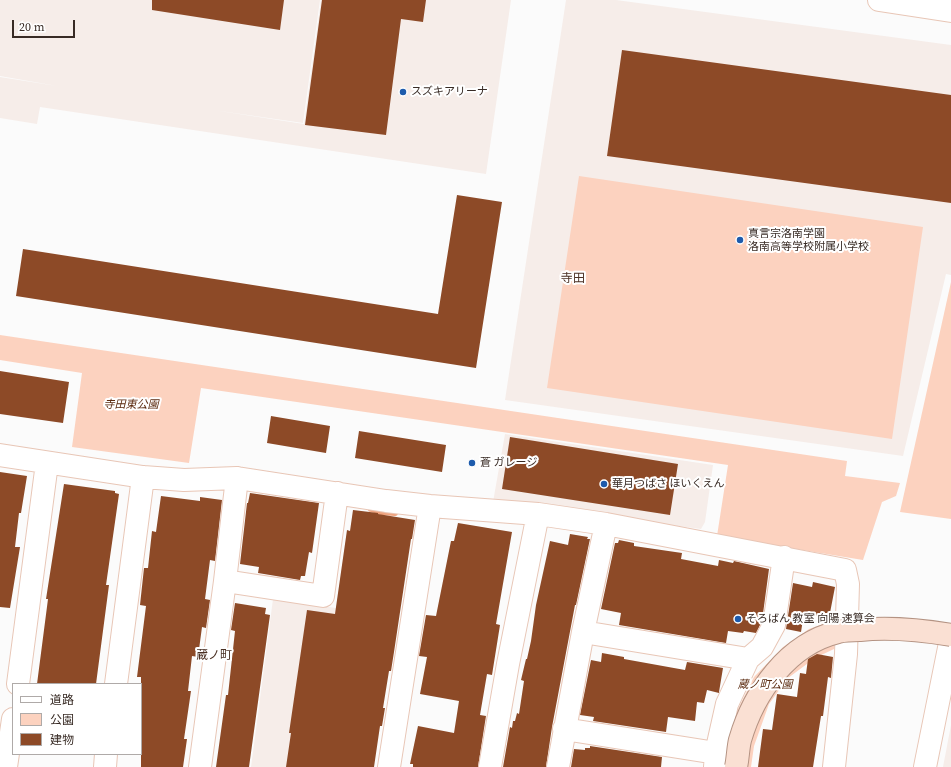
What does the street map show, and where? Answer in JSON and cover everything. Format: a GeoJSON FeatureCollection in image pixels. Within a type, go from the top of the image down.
{"type":"FeatureCollection","features":[{"type":"Feature","properties":{"kind":"main road"},"geometry":{"type":"LineString","coordinates":[[736,767],[740,741],[749,714],[763,688],[782,664],[809,644],[822,637],[839,631],[887,628],[903,629],[951,637]]}},
{"type":"Feature","properties":{"kind":"street"},"geometry":{"type":"LineString","coordinates":[[879,0],[951,11]]}},
{"type":"Feature","properties":{"kind":"street"},"geometry":{"type":"LineString","coordinates":[[0,455],[47,464],[143,477],[184,480],[237,478],[386,502],[538,514],[606,524],[784,557],[845,570],[848,584],[846,654],[834,767]]}},
{"type":"Feature","properties":{"kind":"street"},"geometry":{"type":"LineString","coordinates":[[18,683],[47,464]]}},
{"type":"Feature","properties":{"kind":"street"},"geometry":{"type":"LineString","coordinates":[[116,683],[143,477]]}},
{"type":"Feature","properties":{"kind":"street"},"geometry":{"type":"LineString","coordinates":[[200,767],[237,478]]}},
{"type":"Feature","properties":{"kind":"street"},"geometry":{"type":"LineString","coordinates":[[225,581],[323,596],[337,493]]}},
{"type":"Feature","properties":{"kind":"street"},"geometry":{"type":"LineString","coordinates":[[389,767],[430,506]]}},
{"type":"Feature","properties":{"kind":"street"},"geometry":{"type":"LineString","coordinates":[[490,767],[508,664],[538,514]]}},
{"type":"Feature","properties":{"kind":"street"},"geometry":{"type":"LineString","coordinates":[[558,767],[583,632],[606,524]]}},
{"type":"Feature","properties":{"kind":"street"},"geometry":{"type":"LineString","coordinates":[[564,730],[716,760],[727,704],[748,659],[762,647],[774,625],[784,557]]}},
{"type":"Feature","properties":{"kind":"street"},"geometry":{"type":"LineString","coordinates":[[583,632],[748,659]]}},
{"type":"Feature","properties":{"kind":"street"},"geometry":{"type":"LineString","coordinates":[[925,767],[951,637]]}},
{"type":"Feature","properties":{"kind":"street"},"geometry":{"type":"LineString","coordinates":[[6,767],[12,726]]}},
{"type":"Feature","properties":{"kind":"street"},"geometry":{"type":"LineString","coordinates":[[105,767],[106,755]]}},
{"type":"Feature","properties":{"kind":"shaded area"},"geometry":{"type":"Polygon","coordinates":[[[0,0],[320,0],[303,123],[213,110],[304,124],[321,0],[511,0],[486,174],[40,107],[37,124],[0,118],[0,77],[57,86],[0,76],[0,0]]]}},
{"type":"Feature","properties":{"kind":"shaded area","name":"真言宗洛南学園 洛南高等学校附属小学校"},"geometry":{"type":"Polygon","coordinates":[[[566,0],[616,0],[951,45],[951,275],[946,274],[903,456],[505,400],[566,0]]]}},
{"type":"Feature","properties":{"kind":"shaded area","name":"華月つばさ ほいくえん"},"geometry":{"type":"Polygon","coordinates":[[[505,434],[713,465],[705,522],[701,529],[493,502],[505,434]]]}},
{"type":"Feature","properties":{"kind":"shaded area"},"geometry":{"type":"Polygon","coordinates":[[[273,599],[364,612],[338,767],[251,767],[273,599]]]}},
{"type":"Feature","properties":{"kind":"shaded area"},"geometry":{"type":"Polygon","coordinates":[[[951,725],[951,767],[943,767],[951,725]]]}},
{"type":"Feature","properties":{"kind":"green space"},"geometry":{"type":"Polygon","coordinates":[[[579,176],[923,227],[892,439],[547,388],[579,176]]]}},
{"type":"Feature","properties":{"kind":"green space"},"geometry":{"type":"Polygon","coordinates":[[[951,282],[951,519],[900,512],[951,282]]]}},
{"type":"Feature","properties":{"kind":"green space","name":"寺田東公園"},"geometry":{"type":"Polygon","coordinates":[[[0,335],[847,461],[845,476],[900,483],[896,496],[882,502],[863,560],[717,536],[728,465],[201,388],[189,463],[72,447],[82,373],[0,360],[0,335]]]}},
{"type":"Feature","properties":{"kind":"green space","name":"蔵ノ町公園"},"geometry":{"type":"Polygon","coordinates":[[[837,619],[834,649],[815,658],[788,678],[769,704],[754,746],[751,767],[725,767],[735,715],[754,677],[783,647],[809,629],[837,619]]]}},
{"type":"Feature","properties":{"kind":"building"},"geometry":{"type":"Polygon","coordinates":[[[152,0],[284,0],[280,30],[152,10],[152,0]]]}},
{"type":"Feature","properties":{"kind":"building"},"geometry":{"type":"Polygon","coordinates":[[[322,0],[426,0],[423,22],[401,19],[386,135],[305,125],[322,0]]]}},
{"type":"Feature","properties":{"kind":"building"},"geometry":{"type":"Polygon","coordinates":[[[622,50],[951,95],[951,203],[607,156],[622,50]]]}},
{"type":"Feature","properties":{"kind":"building"},"geometry":{"type":"Polygon","coordinates":[[[457,195],[502,202],[476,368],[16,296],[23,249],[438,314],[457,195]]]}},
{"type":"Feature","properties":{"kind":"building"},"geometry":{"type":"Polygon","coordinates":[[[0,371],[69,382],[63,423],[0,414],[0,371]]]}},
{"type":"Feature","properties":{"kind":"building"},"geometry":{"type":"Polygon","coordinates":[[[271,416],[330,426],[326,453],[267,443],[271,416]]]}},
{"type":"Feature","properties":{"kind":"building"},"geometry":{"type":"Polygon","coordinates":[[[359,431],[446,445],[442,472],[355,458],[359,431]]]}},
{"type":"Feature","properties":{"kind":"building","name":"華月つばさ ほいくえん"},"geometry":{"type":"Polygon","coordinates":[[[510,437],[678,464],[670,515],[502,489],[510,437]]]}},
{"type":"Feature","properties":{"kind":"building"},"geometry":{"type":"Polygon","coordinates":[[[0,472],[27,476],[21,513],[19,513],[15,547],[20,547],[10,608],[0,607],[0,472]]]}},
{"type":"Feature","properties":{"kind":"building"},"geometry":{"type":"Polygon","coordinates":[[[64,484],[115,491],[115,493],[119,494],[106,585],[109,585],[96,683],[37,683],[48,599],[46,599],[64,484]]]}},
{"type":"Feature","properties":{"kind":"building"},"geometry":{"type":"Polygon","coordinates":[[[250,493],[319,503],[312,553],[309,552],[305,576],[301,576],[300,580],[258,573],[259,567],[240,564],[247,503],[250,493]]]}},
{"type":"Feature","properties":{"kind":"building"},"geometry":{"type":"Polygon","coordinates":[[[161,496],[200,501],[200,497],[222,500],[215,561],[210,560],[205,599],[210,600],[206,628],[202,627],[198,657],[192,656],[188,691],[191,691],[184,739],[187,739],[183,767],[141,767],[142,683],[141,677],[137,677],[146,606],[140,605],[144,568],[148,568],[152,531],[156,532],[161,496]]]}},
{"type":"Feature","properties":{"kind":"building"},"geometry":{"type":"Polygon","coordinates":[[[353,510],[415,520],[374,767],[286,767],[291,733],[289,733],[307,610],[335,614],[347,530],[350,531],[353,510]]]}},
{"type":"Feature","properties":{"kind":"building"},"geometry":{"type":"Polygon","coordinates":[[[458,523],[512,532],[496,624],[500,625],[492,675],[487,674],[480,715],[486,716],[478,767],[413,767],[413,764],[410,764],[418,726],[454,733],[459,701],[420,694],[427,657],[419,656],[426,615],[436,616],[451,541],[454,541],[458,523]]]}},
{"type":"Feature","properties":{"kind":"building"},"geometry":{"type":"Polygon","coordinates":[[[570,534],[588,537],[587,539],[590,539],[575,605],[546,767],[503,767],[510,727],[512,728],[513,721],[515,721],[517,713],[519,714],[524,681],[521,680],[531,641],[536,605],[550,541],[568,545],[570,534]]]}},
{"type":"Feature","properties":{"kind":"building"},"geometry":{"type":"Polygon","coordinates":[[[619,540],[634,543],[634,546],[682,553],[681,559],[718,566],[719,560],[733,563],[734,561],[769,569],[762,621],[756,633],[728,631],[726,643],[619,625],[621,613],[601,609],[615,543],[618,543],[619,540]]]}},
{"type":"Feature","properties":{"kind":"building"},"geometry":{"type":"Polygon","coordinates":[[[813,582],[835,587],[829,618],[804,613],[801,632],[786,629],[793,583],[812,587],[813,582]]]}},
{"type":"Feature","properties":{"kind":"building"},"geometry":{"type":"Polygon","coordinates":[[[235,603],[266,608],[265,614],[270,615],[249,767],[216,767],[226,695],[228,695],[235,631],[231,630],[235,603]]]}},
{"type":"Feature","properties":{"kind":"building"},"geometry":{"type":"Polygon","coordinates":[[[602,653],[624,657],[624,659],[685,670],[687,662],[723,668],[719,693],[707,690],[704,703],[697,702],[695,721],[668,717],[666,732],[593,721],[594,717],[580,715],[591,660],[601,662],[602,653]]]}},
{"type":"Feature","properties":{"kind":"building"},"geometry":{"type":"Polygon","coordinates":[[[817,654],[833,657],[831,678],[828,677],[823,716],[821,716],[813,767],[758,767],[763,729],[772,730],[777,694],[797,697],[800,673],[806,674],[808,659],[817,654]]]}},
{"type":"Feature","properties":{"kind":"building"},"geometry":{"type":"Polygon","coordinates":[[[590,746],[662,757],[661,767],[571,767],[574,749],[585,750],[585,748],[590,748],[590,746]]]}},
{"type":"Feature","properties":{"kind":"waterway"},"geometry":{"type":"LineString","coordinates":[[371,509],[381,512],[395,513]]}},
{"type":"Feature","properties":{"kind":"place","name":"スズキアリーナ"},"geometry":{"type":"Point","coordinates":[403,92]}},
{"type":"Feature","properties":{"kind":"place","name":"真言宗洛南学園 洛南高等学校附属小学校"},"geometry":{"type":"Point","coordinates":[740,240]}},
{"type":"Feature","properties":{"kind":"place","name":"蒼 ガレージ"},"geometry":{"type":"Point","coordinates":[472,463]}},
{"type":"Feature","properties":{"kind":"place","name":"華月つばさ ほいくえん"},"geometry":{"type":"Point","coordinates":[604,484]}},
{"type":"Feature","properties":{"kind":"place","name":"そろばん 教室 向陽 速算会"},"geometry":{"type":"Point","coordinates":[738,619]}},
{"type":"Feature","properties":{"kind":"district","name":"寺田"},"geometry":{"type":"Point","coordinates":[573,279]}},
{"type":"Feature","properties":{"kind":"district","name":"蔵ノ町"},"geometry":{"type":"Point","coordinates":[214,656]}}]}
